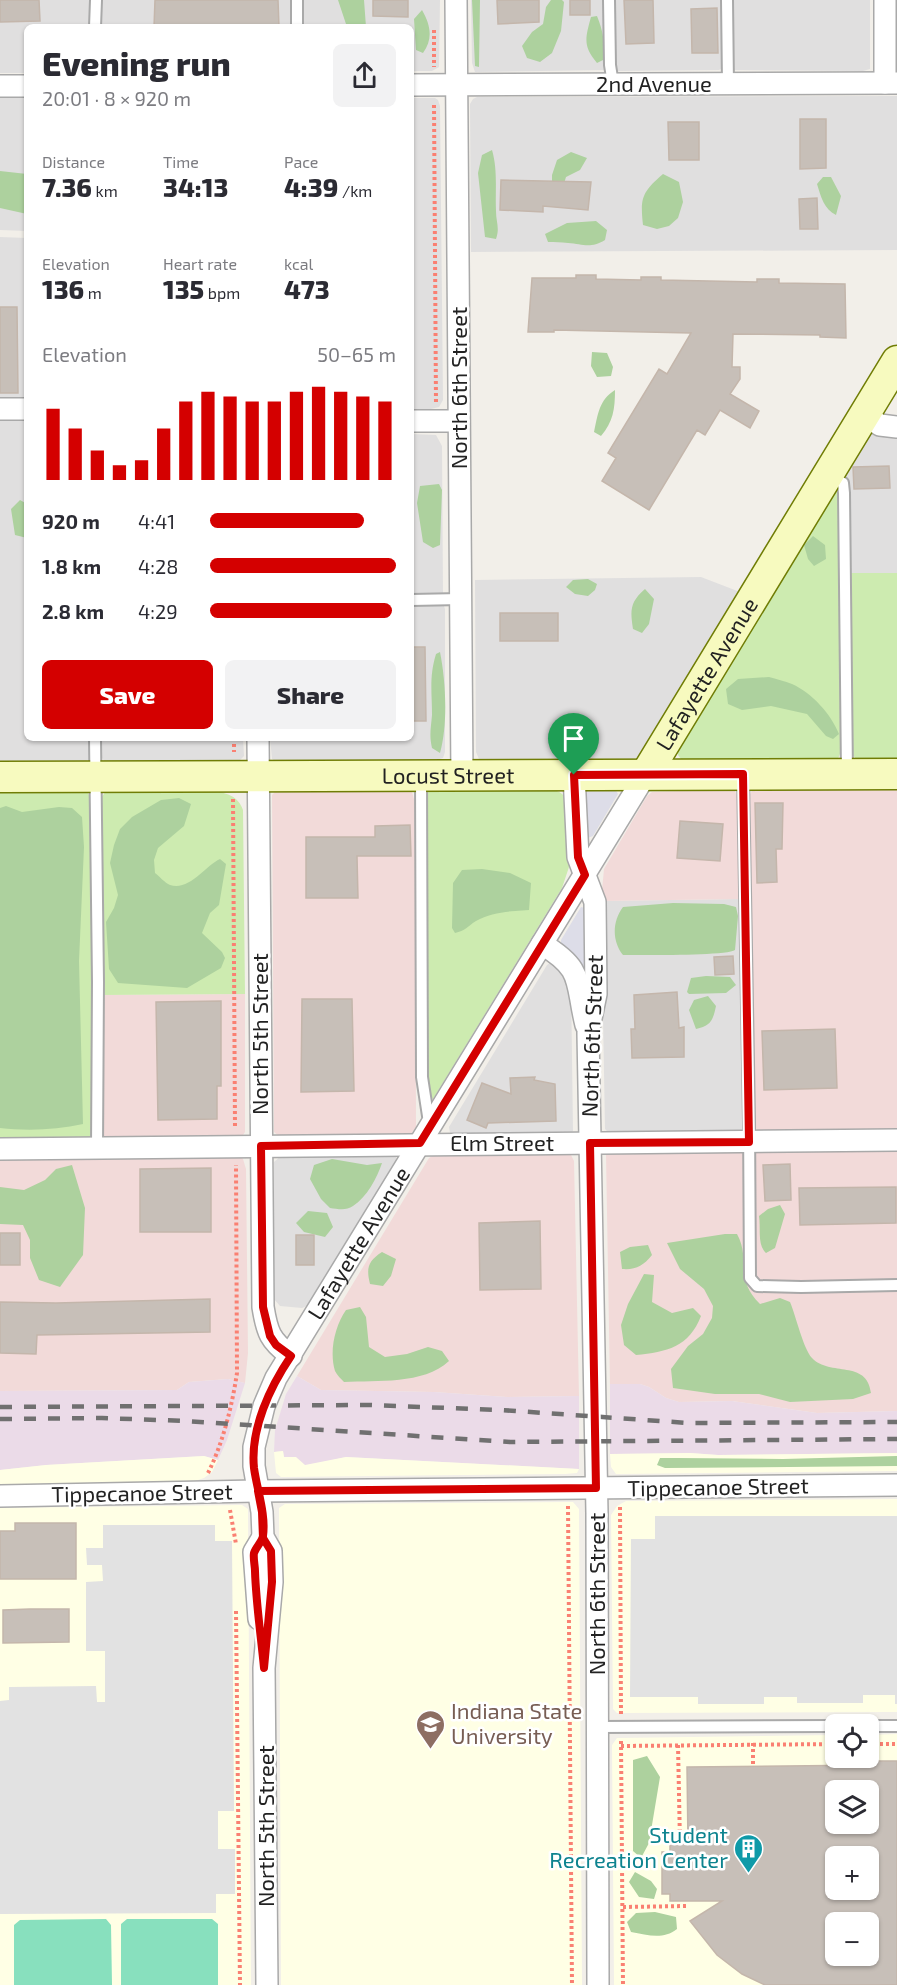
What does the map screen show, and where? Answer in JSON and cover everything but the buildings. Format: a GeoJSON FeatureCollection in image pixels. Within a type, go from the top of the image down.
{"type":"FeatureCollection","features":[{"type":"Feature","properties":{"kind":"street","name":"North 6th Street"},"geometry":{"type":"LineString","coordinates":[[456,0],[462,776]]}},
{"type":"Feature","properties":{"kind":"street"},"geometry":{"type":"LineString","coordinates":[[885,0],[891,83]]}},
{"type":"Feature","properties":{"kind":"street","name":"2nd Avenue"},"geometry":{"type":"LineString","coordinates":[[414,85],[891,83]]}},
{"type":"Feature","properties":{"kind":"street"},"geometry":{"type":"LineString","coordinates":[[0,86],[24,86]]}},
{"type":"Feature","properties":{"kind":"street","name":"Lafayette Avenue"},"geometry":{"type":"LineString","coordinates":[[258,1491],[254,1447],[268,1395],[276,1378],[897,361]]}},
{"type":"Feature","properties":{"kind":"street"},"geometry":{"type":"LineString","coordinates":[[0,409],[24,409]]}},
{"type":"Feature","properties":{"kind":"street"},"geometry":{"type":"LineString","coordinates":[[864,415],[880,425],[897,428]]}},
{"type":"Feature","properties":{"kind":"street"},"geometry":{"type":"LineString","coordinates":[[414,421],[459,421]]}},
{"type":"Feature","properties":{"kind":"street","name":"North 5th Street"},"geometry":{"type":"LineString","coordinates":[[258,741],[263,1307],[270,1336],[276,1345],[291,1356]]}},
{"type":"Feature","properties":{"kind":"street","name":"Locust Street"},"geometry":{"type":"LineString","coordinates":[[0,777],[897,774]]}},
{"type":"Feature","properties":{"kind":"street","name":"North 6th Street"},"geometry":{"type":"LineString","coordinates":[[574,775],[578,857],[595,902],[596,994],[588,1033],[596,1488],[598,1985]]}},
{"type":"Feature","properties":{"kind":"street"},"geometry":{"type":"LineString","coordinates":[[542,944],[559,954],[574,970],[588,1033]]}},
{"type":"Feature","properties":{"kind":"street","name":"Elm Street"},"geometry":{"type":"LineString","coordinates":[[0,1149],[897,1140]]}},
{"type":"Feature","properties":{"kind":"street","name":"Tippecanoe Street"},"geometry":{"type":"LineString","coordinates":[[0,1496],[258,1491],[897,1485]]}},
{"type":"Feature","properties":{"kind":"street","name":"North 5th Street"},"geometry":{"type":"LineString","coordinates":[[258,1491],[263,1538],[254,1552],[264,1668],[267,1985]]}},
{"type":"Feature","properties":{"kind":"lane"},"geometry":{"type":"LineString","coordinates":[[95,24],[96,0]]}},
{"type":"Feature","properties":{"kind":"lane"},"geometry":{"type":"LineString","coordinates":[[297,0],[297,24]]}},
{"type":"Feature","properties":{"kind":"lane"},"geometry":{"type":"LineString","coordinates":[[609,0],[610,65],[613,84]]}},
{"type":"Feature","properties":{"kind":"lane"},"geometry":{"type":"LineString","coordinates":[[727,0],[728,84]]}},
{"type":"Feature","properties":{"kind":"lane"},"geometry":{"type":"LineString","coordinates":[[828,475],[843,483],[844,493],[847,774]]}},
{"type":"Feature","properties":{"kind":"lane"},"geometry":{"type":"LineString","coordinates":[[414,600],[461,599]]}},
{"type":"Feature","properties":{"kind":"lane"},"geometry":{"type":"LineString","coordinates":[[95,741],[98,982],[97,1148]]}},
{"type":"Feature","properties":{"kind":"lane"},"geometry":{"type":"LineString","coordinates":[[743,774],[750,1278],[757,1286],[897,1285]]}},
{"type":"Feature","properties":{"kind":"lane"},"geometry":{"type":"LineString","coordinates":[[421,776],[422,1077],[428,1116],[434,1121]]}},
{"type":"Feature","properties":{"kind":"lane"},"geometry":{"type":"LineString","coordinates":[[597,1727],[825,1726]]}},
{"type":"Feature","properties":{"kind":"lane"},"geometry":{"type":"LineString","coordinates":[[879,1726],[897,1726]]}},
{"type":"Feature","properties":{"kind":"path"},"geometry":{"type":"LineString","coordinates":[[434,21],[436,421]]}},
{"type":"Feature","properties":{"kind":"path"},"geometry":{"type":"LineString","coordinates":[[567,1488],[572,1985]]}},
{"type":"Feature","properties":{"kind":"path"},"geometry":{"type":"LineString","coordinates":[[231,1514],[236,1548]]}},
{"type":"Feature","properties":{"kind":"path"},"geometry":{"type":"LineString","coordinates":[[236,1601],[240,1985]]}},
{"type":"Feature","properties":{"kind":"path"},"geometry":{"type":"LineString","coordinates":[[676,1726],[680,1843]]}},
{"type":"Feature","properties":{"kind":"path"},"geometry":{"type":"LineString","coordinates":[[753,1726],[753,1766]]}},
{"type":"Feature","properties":{"kind":"path"},"geometry":{"type":"LineString","coordinates":[[621,1746],[825,1744]]}},
{"type":"Feature","properties":{"kind":"path"},"geometry":{"type":"LineString","coordinates":[[879,1744],[897,1744]]}},
{"type":"Feature","properties":{"kind":"path"},"geometry":{"type":"LineString","coordinates":[[623,1907],[688,1906]]}},
{"type":"Feature","properties":{"kind":"shaded area"},"geometry":{"type":"Polygon","coordinates":[[[0,0],[91,0],[91,24],[24,24],[24,73],[0,73],[0,0]]]}},
{"type":"Feature","properties":{"kind":"shaded area"},"geometry":{"type":"Polygon","coordinates":[[[100,0],[292,0],[292,24],[100,24],[100,0]]]}},
{"type":"Feature","properties":{"kind":"shaded area"},"geometry":{"type":"Polygon","coordinates":[[[301,0],[440,0],[439,67],[432,71],[414,71],[414,24],[301,24],[301,0]]]}},
{"type":"Feature","properties":{"kind":"shaded area"},"geometry":{"type":"Polygon","coordinates":[[[471,0],[606,0],[607,70],[475,72],[472,63],[471,0]]]}},
{"type":"Feature","properties":{"kind":"shaded area"},"geometry":{"type":"Polygon","coordinates":[[[612,0],[723,0],[723,68],[719,70],[616,71],[613,65],[612,0]]]}},
{"type":"Feature","properties":{"kind":"shaded area"},"geometry":{"type":"Polygon","coordinates":[[[731,0],[870,0],[870,69],[863,71],[734,70],[731,0]]]}},
{"type":"Feature","properties":{"kind":"shaded area"},"geometry":{"type":"Polygon","coordinates":[[[897,96],[897,250],[471,252],[470,104],[477,97],[897,96]]]}},
{"type":"Feature","properties":{"kind":"shaded area"},"geometry":{"type":"Polygon","coordinates":[[[0,98],[24,98],[24,231],[0,230],[0,98]]]}},
{"type":"Feature","properties":{"kind":"shaded area"},"geometry":{"type":"Polygon","coordinates":[[[414,98],[435,98],[440,106],[443,400],[439,407],[414,409],[414,98]]]}},
{"type":"Feature","properties":{"kind":"shaded area"},"geometry":{"type":"Polygon","coordinates":[[[0,237],[24,238],[24,399],[0,399],[0,237]]]}},
{"type":"Feature","properties":{"kind":"shaded area"},"geometry":{"type":"Polygon","coordinates":[[[0,418],[24,418],[24,741],[91,741],[90,759],[86,761],[0,761],[0,418]]]}},
{"type":"Feature","properties":{"kind":"shaded area"},"geometry":{"type":"Polygon","coordinates":[[[869,431],[897,434],[897,573],[850,573],[848,491],[844,471],[869,431]]]}},
{"type":"Feature","properties":{"kind":"shaded area"},"geometry":{"type":"Polygon","coordinates":[[[414,434],[436,435],[442,446],[443,594],[414,596],[414,434]]]}},
{"type":"Feature","properties":{"kind":"shaded area"},"geometry":{"type":"Polygon","coordinates":[[[701,577],[740,592],[641,756],[633,759],[479,759],[476,752],[475,580],[701,577]]]}},
{"type":"Feature","properties":{"kind":"shaded area"},"geometry":{"type":"Polygon","coordinates":[[[439,603],[445,609],[445,752],[443,758],[433,761],[275,761],[272,759],[270,741],[414,741],[414,604],[439,603]]]}},
{"type":"Feature","properties":{"kind":"shaded area"},"geometry":{"type":"Polygon","coordinates":[[[99,741],[243,741],[244,756],[239,761],[105,762],[99,754],[99,741]]]}},
{"type":"Feature","properties":{"kind":"shaded area"},"geometry":{"type":"Polygon","coordinates":[[[897,788],[897,1130],[758,1131],[755,1127],[750,794],[753,789],[897,788]]]}},
{"type":"Feature","properties":{"kind":"shaded area"},"geometry":{"type":"Polygon","coordinates":[[[615,789],[618,794],[593,836],[585,839],[583,790],[615,789]]]}},
{"type":"Feature","properties":{"kind":"shaded area"},"geometry":{"type":"Polygon","coordinates":[[[734,789],[737,796],[740,899],[601,901],[604,869],[647,796],[652,792],[734,789]]]}},
{"type":"Feature","properties":{"kind":"shaded area"},"geometry":{"type":"Polygon","coordinates":[[[407,790],[412,792],[415,803],[416,1127],[411,1134],[407,1135],[279,1136],[274,1132],[272,795],[276,791],[407,790]]]}},
{"type":"Feature","properties":{"kind":"shaded area"},"geometry":{"type":"Polygon","coordinates":[[[740,899],[743,1129],[741,1132],[608,1132],[605,1129],[601,901],[740,899]]]}},
{"type":"Feature","properties":{"kind":"shaded area"},"geometry":{"type":"Polygon","coordinates":[[[581,907],[585,908],[589,995],[561,943],[581,907]]]}},
{"type":"Feature","properties":{"kind":"shaded area"},"geometry":{"type":"Polygon","coordinates":[[[550,963],[554,963],[571,983],[573,1131],[570,1134],[450,1133],[449,1127],[550,963]]]}},
{"type":"Feature","properties":{"kind":"shaded area"},"geometry":{"type":"Polygon","coordinates":[[[245,994],[245,1132],[243,1135],[102,1138],[102,995],[245,994]]]}},
{"type":"Feature","properties":{"kind":"shaded area"},"geometry":{"type":"Polygon","coordinates":[[[897,1150],[897,1411],[817,1413],[732,1401],[679,1402],[666,1398],[640,1384],[610,1384],[606,1155],[609,1153],[897,1150]]]}},
{"type":"Feature","properties":{"kind":"shaded area"},"geometry":{"type":"Polygon","coordinates":[[[570,1153],[574,1161],[579,1396],[507,1397],[434,1392],[321,1390],[297,1376],[429,1158],[434,1155],[570,1153]]]}},
{"type":"Feature","properties":{"kind":"shaded area"},"geometry":{"type":"Polygon","coordinates":[[[392,1154],[396,1157],[396,1161],[307,1306],[302,1308],[280,1306],[274,1299],[274,1162],[282,1155],[392,1154]]]}},
{"type":"Feature","properties":{"kind":"shaded area"},"geometry":{"type":"Polygon","coordinates":[[[239,1156],[243,1159],[246,1169],[248,1353],[245,1383],[228,1379],[189,1382],[177,1390],[0,1391],[0,1159],[239,1156]]]}},
{"type":"Feature","properties":{"kind":"shaded area"},"geometry":{"type":"Polygon","coordinates":[[[297,1376],[321,1390],[434,1392],[507,1397],[579,1396],[579,1469],[346,1457],[305,1466],[284,1457],[283,1451],[274,1452],[275,1430],[286,1394],[297,1376]]]}},
{"type":"Feature","properties":{"kind":"shaded area"},"geometry":{"type":"Polygon","coordinates":[[[228,1379],[245,1383],[227,1440],[218,1460],[204,1456],[46,1465],[0,1470],[0,1391],[177,1390],[189,1382],[228,1379]]]}},
{"type":"Feature","properties":{"kind":"shaded area"},"geometry":{"type":"Polygon","coordinates":[[[610,1384],[640,1384],[666,1398],[679,1402],[732,1401],[817,1413],[897,1411],[897,1453],[610,1454],[610,1384]]]}},
{"type":"Feature","properties":{"kind":"shaded area"},"geometry":{"type":"Polygon","coordinates":[[[283,1451],[284,1457],[296,1457],[305,1465],[346,1457],[579,1469],[577,1473],[565,1474],[281,1477],[276,1473],[274,1452],[283,1451]]]}},
{"type":"Feature","properties":{"kind":"shaded area"},"geometry":{"type":"Polygon","coordinates":[[[897,1453],[897,1471],[616,1474],[611,1467],[610,1454],[718,1455],[897,1453]]]}},
{"type":"Feature","properties":{"kind":"shaded area"},"geometry":{"type":"Polygon","coordinates":[[[204,1456],[218,1460],[212,1472],[192,1482],[0,1485],[0,1470],[46,1465],[204,1456]]]}},
{"type":"Feature","properties":{"kind":"shaded area","name":"Indiana State University"},"geometry":{"type":"Polygon","coordinates":[[[897,1499],[897,1712],[617,1713],[613,1709],[611,1515],[617,1506],[626,1501],[897,1499]]]}},
{"type":"Feature","properties":{"kind":"shaded area","name":"Indiana State University"},"geometry":{"type":"Polygon","coordinates":[[[573,1502],[579,1509],[582,1985],[281,1985],[279,1508],[285,1504],[573,1502]]]}},
{"type":"Feature","properties":{"kind":"shaded area"},"geometry":{"type":"Polygon","coordinates":[[[242,1505],[248,1509],[251,1985],[0,1985],[0,1508],[242,1505]]]}},
{"type":"Feature","properties":{"kind":"shaded area","name":"Indiana State University"},"geometry":{"type":"Polygon","coordinates":[[[655,1516],[897,1516],[897,1704],[895,1704],[895,1695],[863,1695],[863,1703],[797,1703],[797,1697],[764,1697],[764,1704],[698,1704],[698,1697],[630,1697],[631,1539],[655,1539],[655,1516]]]}},
{"type":"Feature","properties":{"kind":"shaded area"},"geometry":{"type":"Polygon","coordinates":[[[103,1525],[215,1525],[215,1541],[232,1541],[234,1811],[218,1811],[218,1849],[235,1849],[235,1894],[216,1894],[216,1913],[0,1914],[0,1701],[9,1700],[9,1687],[96,1686],[97,1702],[105,1702],[105,1651],[86,1651],[86,1582],[103,1581],[102,1565],[87,1565],[86,1548],[103,1548],[103,1525]]]}},
{"type":"Feature","properties":{"kind":"shaded area","name":"Indiana State University"},"geometry":{"type":"Polygon","coordinates":[[[897,1734],[897,1985],[614,1985],[612,1745],[617,1738],[825,1735],[825,1768],[879,1768],[879,1735],[897,1734]]]}},
{"type":"Feature","properties":{"kind":"green space"},"geometry":{"type":"Polygon","coordinates":[[[338,0],[364,0],[366,24],[346,24],[338,0]]]}},
{"type":"Feature","properties":{"kind":"green space"},"geometry":{"type":"Polygon","coordinates":[[[472,0],[480,0],[479,67],[475,66],[472,0]]]}},
{"type":"Feature","properties":{"kind":"green space"},"geometry":{"type":"Polygon","coordinates":[[[551,0],[564,2],[561,31],[552,53],[540,62],[527,58],[522,46],[532,32],[543,24],[546,7],[551,0]]]}},
{"type":"Feature","properties":{"kind":"green space"},"geometry":{"type":"Polygon","coordinates":[[[422,10],[430,32],[423,53],[416,50],[414,19],[422,10]]]}},
{"type":"Feature","properties":{"kind":"green space"},"geometry":{"type":"Polygon","coordinates":[[[597,16],[603,37],[605,59],[597,63],[589,52],[586,42],[591,17],[597,16]]]}},
{"type":"Feature","properties":{"kind":"green space"},"geometry":{"type":"Polygon","coordinates":[[[492,150],[496,173],[498,228],[496,239],[485,237],[478,173],[482,155],[492,150]]]}},
{"type":"Feature","properties":{"kind":"green space"},"geometry":{"type":"Polygon","coordinates":[[[571,152],[587,158],[580,170],[566,177],[562,190],[552,193],[552,175],[557,160],[571,152]]]}},
{"type":"Feature","properties":{"kind":"green space"},"geometry":{"type":"Polygon","coordinates":[[[0,171],[24,174],[24,213],[0,208],[0,171]]]}},
{"type":"Feature","properties":{"kind":"green space"},"geometry":{"type":"Polygon","coordinates":[[[663,174],[679,182],[683,202],[678,218],[669,226],[657,229],[643,225],[642,202],[647,191],[663,174]]]}},
{"type":"Feature","properties":{"kind":"green space"},"geometry":{"type":"Polygon","coordinates":[[[823,177],[831,177],[841,196],[836,215],[826,206],[820,193],[817,184],[823,177]]]}},
{"type":"Feature","properties":{"kind":"green space"},"geometry":{"type":"Polygon","coordinates":[[[596,221],[607,230],[605,240],[595,244],[548,242],[545,234],[567,223],[596,221]]]}},
{"type":"Feature","properties":{"kind":"green space"},"geometry":{"type":"Polygon","coordinates":[[[592,352],[607,353],[613,367],[611,376],[597,377],[591,366],[592,352]]]}},
{"type":"Feature","properties":{"kind":"green space"},"geometry":{"type":"Polygon","coordinates":[[[615,390],[612,415],[601,436],[594,432],[598,413],[602,403],[615,390]]]}},
{"type":"Feature","properties":{"kind":"green space"},"geometry":{"type":"Polygon","coordinates":[[[439,484],[442,490],[440,545],[433,548],[423,542],[417,503],[420,486],[439,484]]]}},
{"type":"Feature","properties":{"kind":"green space"},"geometry":{"type":"Polygon","coordinates":[[[835,489],[839,489],[843,746],[838,759],[681,759],[678,750],[835,489]]]}},
{"type":"Feature","properties":{"kind":"green space"},"geometry":{"type":"Polygon","coordinates":[[[20,500],[24,502],[24,537],[15,535],[11,509],[20,500]]]}},
{"type":"Feature","properties":{"kind":"green space"},"geometry":{"type":"Polygon","coordinates":[[[813,536],[825,545],[826,559],[814,566],[808,559],[804,545],[813,536]]]}},
{"type":"Feature","properties":{"kind":"green space"},"geometry":{"type":"Polygon","coordinates":[[[850,573],[897,573],[897,759],[856,759],[851,753],[850,573]]]}},
{"type":"Feature","properties":{"kind":"green space"},"geometry":{"type":"Polygon","coordinates":[[[588,579],[597,584],[595,590],[588,596],[575,594],[566,587],[573,580],[588,579]]]}},
{"type":"Feature","properties":{"kind":"green space"},"geometry":{"type":"Polygon","coordinates":[[[645,589],[654,599],[649,624],[642,633],[633,629],[632,611],[636,598],[645,589]]]}},
{"type":"Feature","properties":{"kind":"green space"},"geometry":{"type":"Polygon","coordinates":[[[440,652],[445,703],[443,742],[440,753],[432,748],[430,735],[432,670],[436,654],[440,652]]]}},
{"type":"Feature","properties":{"kind":"green space"},"geometry":{"type":"Polygon","coordinates":[[[769,677],[792,684],[807,693],[826,712],[839,734],[833,739],[826,736],[807,714],[771,706],[742,710],[728,704],[726,689],[738,679],[769,677]]]}},
{"type":"Feature","properties":{"kind":"green space"},"geometry":{"type":"Polygon","coordinates":[[[211,790],[234,798],[243,810],[245,994],[102,995],[101,798],[106,791],[211,790]]]}},
{"type":"Feature","properties":{"kind":"green space"},"geometry":{"type":"Polygon","coordinates":[[[427,790],[553,790],[563,794],[567,804],[569,867],[562,888],[433,1099],[426,1086],[427,790]]]}},
{"type":"Feature","properties":{"kind":"green space"},"geometry":{"type":"Polygon","coordinates":[[[0,791],[87,791],[91,799],[92,1133],[89,1138],[0,1139],[0,791]]]}},
{"type":"Feature","properties":{"kind":"green space"},"geometry":{"type":"Polygon","coordinates":[[[179,798],[191,804],[184,826],[158,848],[154,860],[155,873],[168,884],[177,886],[191,881],[220,859],[226,864],[219,905],[210,913],[202,933],[222,952],[225,958],[221,968],[187,988],[118,983],[109,969],[106,922],[118,895],[110,863],[114,845],[120,829],[132,817],[161,800],[179,798]]]}},
{"type":"Feature","properties":{"kind":"green space"},"geometry":{"type":"Polygon","coordinates":[[[6,806],[22,812],[59,807],[72,808],[82,817],[84,847],[79,961],[83,1124],[42,1129],[0,1128],[0,808],[6,806]]]}},
{"type":"Feature","properties":{"kind":"green space"},"geometry":{"type":"Polygon","coordinates":[[[482,869],[510,873],[531,883],[529,910],[488,916],[455,933],[452,928],[453,883],[462,870],[482,869]]]}},
{"type":"Feature","properties":{"kind":"green space"},"geometry":{"type":"Polygon","coordinates":[[[673,903],[724,904],[736,907],[738,916],[735,950],[701,954],[623,955],[615,938],[615,925],[623,907],[673,903]]]}},
{"type":"Feature","properties":{"kind":"green space"},"geometry":{"type":"Polygon","coordinates":[[[730,977],[736,985],[726,993],[689,994],[687,992],[691,978],[730,977]]]}},
{"type":"Feature","properties":{"kind":"green space"},"geometry":{"type":"Polygon","coordinates":[[[708,996],[716,1006],[714,1015],[708,1024],[696,1029],[689,1010],[694,1000],[708,996]]]}},
{"type":"Feature","properties":{"kind":"green space"},"geometry":{"type":"Polygon","coordinates":[[[332,1159],[367,1165],[382,1163],[367,1192],[348,1209],[330,1208],[321,1199],[310,1179],[314,1165],[332,1159]]]}},
{"type":"Feature","properties":{"kind":"green space"},"geometry":{"type":"Polygon","coordinates":[[[72,1165],[85,1208],[83,1255],[60,1287],[39,1280],[30,1258],[30,1240],[23,1225],[0,1224],[0,1187],[24,1190],[45,1180],[56,1169],[72,1165]]]}},
{"type":"Feature","properties":{"kind":"green space"},"geometry":{"type":"Polygon","coordinates":[[[780,1205],[785,1214],[775,1248],[766,1253],[760,1241],[759,1216],[768,1209],[780,1205]]]}},
{"type":"Feature","properties":{"kind":"green space"},"geometry":{"type":"Polygon","coordinates":[[[308,1211],[327,1213],[333,1227],[325,1237],[304,1232],[296,1223],[308,1211]]]}},
{"type":"Feature","properties":{"kind":"green space"},"geometry":{"type":"Polygon","coordinates":[[[737,1234],[743,1252],[747,1286],[760,1304],[780,1298],[790,1302],[812,1358],[828,1367],[855,1372],[863,1376],[871,1393],[853,1399],[790,1402],[759,1394],[715,1394],[673,1388],[671,1369],[688,1346],[703,1334],[712,1318],[713,1306],[704,1289],[680,1269],[667,1243],[737,1234]]]}},
{"type":"Feature","properties":{"kind":"green space"},"geometry":{"type":"Polygon","coordinates":[[[648,1245],[652,1255],[645,1262],[635,1268],[622,1269],[620,1252],[630,1247],[648,1245]]]}},
{"type":"Feature","properties":{"kind":"green space"},"geometry":{"type":"Polygon","coordinates":[[[382,1252],[396,1259],[391,1276],[383,1286],[370,1284],[369,1265],[382,1252]]]}},
{"type":"Feature","properties":{"kind":"green space"},"geometry":{"type":"Polygon","coordinates":[[[644,1274],[654,1275],[652,1302],[672,1313],[693,1308],[701,1316],[690,1335],[676,1346],[667,1350],[636,1355],[624,1345],[621,1325],[628,1304],[644,1274]]]}},
{"type":"Feature","properties":{"kind":"green space"},"geometry":{"type":"Polygon","coordinates":[[[360,1307],[366,1317],[369,1347],[385,1357],[407,1354],[428,1347],[442,1351],[449,1361],[438,1369],[413,1378],[344,1382],[335,1371],[333,1363],[334,1339],[346,1310],[360,1307]]]}},
{"type":"Feature","properties":{"kind":"green space"},"geometry":{"type":"Polygon","coordinates":[[[897,1456],[897,1466],[665,1468],[657,1465],[660,1458],[783,1459],[897,1456]]]}},
{"type":"Feature","properties":{"kind":"green space"},"geometry":{"type":"Polygon","coordinates":[[[647,1756],[660,1777],[649,1843],[641,1858],[633,1851],[633,1760],[647,1756]]]}},
{"type":"Feature","properties":{"kind":"green space"},"geometry":{"type":"Polygon","coordinates":[[[635,1872],[651,1881],[657,1889],[654,1899],[639,1897],[629,1882],[635,1872]]]}},
{"type":"Feature","properties":{"kind":"green space"},"geometry":{"type":"Polygon","coordinates":[[[655,1912],[676,1917],[677,1929],[661,1936],[631,1932],[627,1922],[636,1913],[655,1912]]]}},
{"type":"Feature","properties":{"kind":"green space"},"geometry":{"type":"Polygon","coordinates":[[[106,1919],[111,1925],[112,1985],[14,1985],[14,1925],[20,1920],[106,1919]]]}},
{"type":"Feature","properties":{"kind":"green space"},"geometry":{"type":"Polygon","coordinates":[[[127,1919],[212,1919],[218,1924],[218,1985],[121,1985],[121,1924],[127,1919]]]}},
{"type":"Feature","properties":{"kind":"railway"},"geometry":{"type":"LineString","coordinates":[[0,1407],[369,1405],[501,1410],[688,1423],[897,1422]]}},
{"type":"Feature","properties":{"kind":"railway"},"geometry":{"type":"LineString","coordinates":[[0,1419],[102,1418],[186,1421],[510,1442],[897,1439]]}},
{"type":"Feature","properties":{"kind":"place","name":"Indiana State University"},"geometry":{"type":"Point","coordinates":[430,1750]}},
{"type":"Feature","properties":{"kind":"place","name":"Student Recreation Center"},"geometry":{"type":"Point","coordinates":[749,1874]}},
{"type":"Feature","properties":{"kind":"route"},"geometry":{"type":"LineString","coordinates":[[574,775],[578,857],[585,875],[420,1143],[261,1146],[263,1307],[270,1336],[276,1345],[291,1356],[268,1395],[254,1447],[254,1466],[258,1491],[262,1512],[263,1538],[254,1552],[255,1582],[264,1668],[272,1582],[271,1551],[263,1538],[258,1491],[596,1488],[590,1143],[749,1142],[743,774],[574,775]]}}]}
